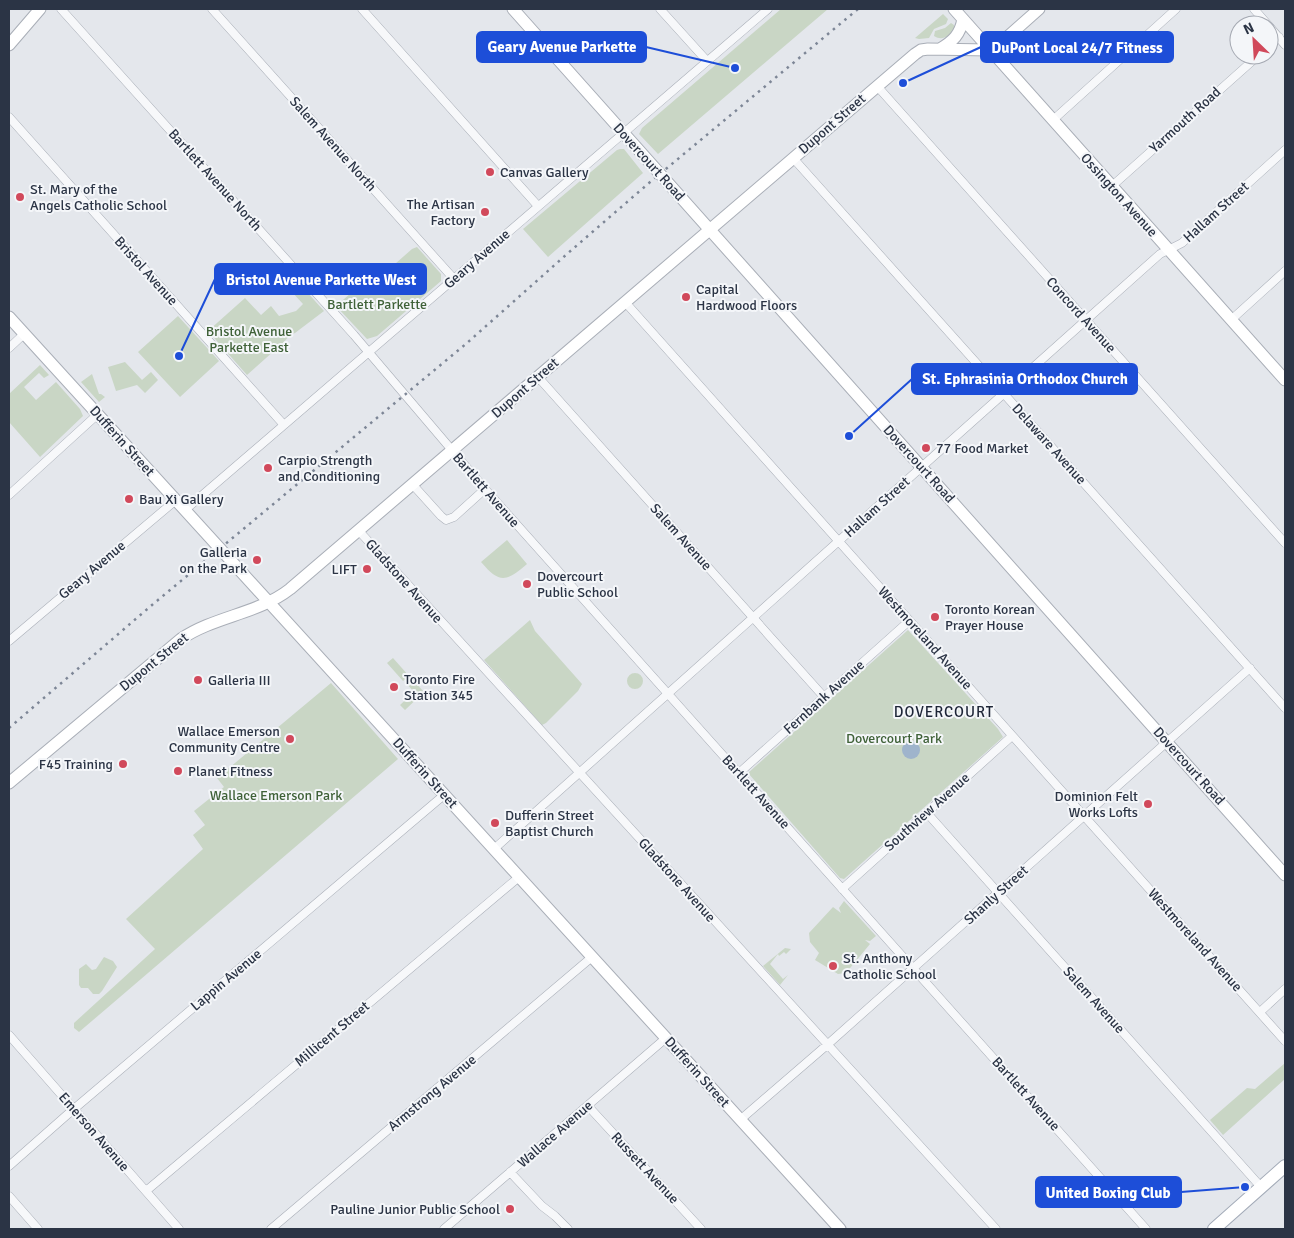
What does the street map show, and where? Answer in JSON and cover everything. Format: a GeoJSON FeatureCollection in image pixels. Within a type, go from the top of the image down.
{"type":"FeatureCollection","features":[{"type":"Feature","properties":{"kind":"main road"},"geometry":{"type":"LineString","coordinates":[[9,45],[40,9]]}},
{"type":"Feature","properties":{"kind":"main road","name":"Dovercourt Road"},"geometry":{"type":"LineString","coordinates":[[512,9],[1285,875]]}},
{"type":"Feature","properties":{"kind":"main road","name":"Ossington Avenue"},"geometry":{"type":"LineString","coordinates":[[954,9],[1285,380]]}},
{"type":"Feature","properties":{"kind":"main road"},"geometry":{"type":"LineString","coordinates":[[990,50],[1039,9]]}},
{"type":"Feature","properties":{"kind":"main road"},"geometry":{"type":"LineString","coordinates":[[940,49],[953,41],[958,35],[963,19]]}},
{"type":"Feature","properties":{"kind":"main road","name":"Dupont Street"},"geometry":{"type":"LineString","coordinates":[[9,783],[181,639],[211,622],[268,602],[290,589],[915,54],[922,50],[940,49],[990,50]]}},
{"type":"Feature","properties":{"kind":"main road","name":"Dufferin Street"},"geometry":{"type":"LineString","coordinates":[[9,317],[840,1229]]}},
{"type":"Feature","properties":{"kind":"main road"},"geometry":{"type":"LineString","coordinates":[[1214,1229],[1285,1166]]}},
{"type":"Feature","properties":{"kind":"street","name":"Bartlett Avenue North"},"geometry":{"type":"LineString","coordinates":[[61,9],[368,352]]}},
{"type":"Feature","properties":{"kind":"street","name":"Salem Avenue North"},"geometry":{"type":"LineString","coordinates":[[212,9],[454,279]]}},
{"type":"Feature","properties":{"kind":"street"},"geometry":{"type":"LineString","coordinates":[[362,9],[538,206]]}},
{"type":"Feature","properties":{"kind":"street"},"geometry":{"type":"LineString","coordinates":[[660,9],[707,61]]}},
{"type":"Feature","properties":{"kind":"street","name":"Geary Avenue"},"geometry":{"type":"LineString","coordinates":[[185,510],[768,9]]}},
{"type":"Feature","properties":{"kind":"street"},"geometry":{"type":"LineString","coordinates":[[1053,120],[1176,9]]}},
{"type":"Feature","properties":{"kind":"street"},"geometry":{"type":"LineString","coordinates":[[1279,37],[1285,44]]}},
{"type":"Feature","properties":{"kind":"street","name":"Yarmouth Road"},"geometry":{"type":"LineString","coordinates":[[1112,186],[1248,65]]}},
{"type":"Feature","properties":{"kind":"street","name":"Concord Avenue"},"geometry":{"type":"LineString","coordinates":[[877,86],[1285,543]]}},
{"type":"Feature","properties":{"kind":"street","name":"Bristol Avenue"},"geometry":{"type":"LineString","coordinates":[[9,117],[284,425]]}},
{"type":"Feature","properties":{"kind":"street","name":"Hallam Street"},"geometry":{"type":"LineString","coordinates":[[494,849],[1160,254],[1182,243],[1285,150]]}},
{"type":"Feature","properties":{"kind":"street","name":"Delaware Avenue"},"geometry":{"type":"LineString","coordinates":[[793,158],[1285,708]]}},
{"type":"Feature","properties":{"kind":"street"},"geometry":{"type":"LineString","coordinates":[[1231,320],[1285,271]]}},
{"type":"Feature","properties":{"kind":"street","name":"Westmoreland Avenue"},"geometry":{"type":"LineString","coordinates":[[625,302],[1285,1041]]}},
{"type":"Feature","properties":{"kind":"street"},"geometry":{"type":"LineString","coordinates":[[9,348],[24,334]]}},
{"type":"Feature","properties":{"kind":"street","name":"Bartlett Avenue"},"geometry":{"type":"LineString","coordinates":[[368,352],[485,489],[1146,1229]]}},
{"type":"Feature","properties":{"kind":"street","name":"Salem Avenue"},"geometry":{"type":"LineString","coordinates":[[538,377],[824,697]]}},
{"type":"Feature","properties":{"kind":"street"},"geometry":{"type":"LineString","coordinates":[[9,495],[98,414]]}},
{"type":"Feature","properties":{"kind":"street"},"geometry":{"type":"LineString","coordinates":[[413,485],[446,520],[454,517],[485,489]]}},
{"type":"Feature","properties":{"kind":"street","name":"Geary Avenue"},"geometry":{"type":"LineString","coordinates":[[9,641],[176,500]]}},
{"type":"Feature","properties":{"kind":"street","name":"Gladstone Avenue"},"geometry":{"type":"LineString","coordinates":[[359,531],[996,1229]]}},
{"type":"Feature","properties":{"kind":"street","name":"Fernbank Avenue"},"geometry":{"type":"LineString","coordinates":[[739,773],[909,621]]}},
{"type":"Feature","properties":{"kind":"street","name":"Shanly Street"},"geometry":{"type":"LineString","coordinates":[[740,1120],[827,1045],[1250,668]]}},
{"type":"Feature","properties":{"kind":"street","name":"Southview Avenue"},"geometry":{"type":"LineString","coordinates":[[842,888],[1012,736]]}},
{"type":"Feature","properties":{"kind":"street","name":"Lappin Avenue"},"geometry":{"type":"LineString","coordinates":[[9,1166],[444,795]]}},
{"type":"Feature","properties":{"kind":"street","name":"Salem Avenue"},"geometry":{"type":"LineString","coordinates":[[927,812],[1262,1187]]}},
{"type":"Feature","properties":{"kind":"street","name":"Millicent Street"},"geometry":{"type":"LineString","coordinates":[[146,1191],[518,877]]}},
{"type":"Feature","properties":{"kind":"street","name":"Armstrong Avenue"},"geometry":{"type":"LineString","coordinates":[[270,1229],[592,957]]}},
{"type":"Feature","properties":{"kind":"street"},"geometry":{"type":"LineString","coordinates":[[1260,1012],[1285,990]]}},
{"type":"Feature","properties":{"kind":"street","name":"Emerson Avenue"},"geometry":{"type":"LineString","coordinates":[[9,1035],[179,1229]]}},
{"type":"Feature","properties":{"kind":"street","name":"Wallace Avenue"},"geometry":{"type":"LineString","coordinates":[[444,1229],[666,1038]]}},
{"type":"Feature","properties":{"kind":"street","name":"Russett Avenue"},"geometry":{"type":"LineString","coordinates":[[588,1106],[701,1229]]}},
{"type":"Feature","properties":{"kind":"street"},"geometry":{"type":"LineString","coordinates":[[510,1172],[542,1206],[568,1229]]}},
{"type":"Feature","properties":{"kind":"street"},"geometry":{"type":"LineString","coordinates":[[9,1196],[38,1229]]}},
{"type":"Feature","properties":{"kind":"green space"},"geometry":{"type":"Polygon","coordinates":[[[781,9],[828,9],[658,154],[639,134],[642,128],[781,9]]]}},
{"type":"Feature","properties":{"kind":"green space"},"geometry":{"type":"Polygon","coordinates":[[[943,14],[948,19],[946,24],[934,29],[929,38],[915,38],[943,14]]]}},
{"type":"Feature","properties":{"kind":"green space"},"geometry":{"type":"Polygon","coordinates":[[[951,23],[954,25],[954,30],[949,35],[945,38],[934,36],[935,31],[945,28],[951,23]]]}},
{"type":"Feature","properties":{"kind":"green space"},"geometry":{"type":"Polygon","coordinates":[[[620,149],[624,149],[643,173],[548,257],[523,229],[620,149]]]}},
{"type":"Feature","properties":{"kind":"green space","name":"Bartlett Parkette"},"geometry":{"type":"Polygon","coordinates":[[[417,247],[441,274],[441,281],[377,336],[367,339],[336,306],[374,273],[379,278],[412,249],[417,247]]]}},
{"type":"Feature","properties":{"kind":"green space","name":"Bristol Avenue Parkette East"},"geometry":{"type":"Polygon","coordinates":[[[298,282],[324,311],[290,335],[247,375],[208,331],[245,298],[261,315],[271,306],[279,316],[296,311],[303,304],[290,290],[298,282]]]}},
{"type":"Feature","properties":{"kind":"green space"},"geometry":{"type":"Polygon","coordinates":[[[178,316],[219,361],[180,397],[138,352],[178,316]]]}},
{"type":"Feature","properties":{"kind":"green space"},"geometry":{"type":"Polygon","coordinates":[[[125,362],[142,380],[151,372],[158,380],[145,393],[137,385],[116,391],[108,367],[125,362]]]}},
{"type":"Feature","properties":{"kind":"green space"},"geometry":{"type":"Polygon","coordinates":[[[40,365],[49,375],[44,378],[39,373],[24,387],[36,400],[56,382],[80,409],[83,416],[40,457],[9,422],[9,394],[40,365]]]}},
{"type":"Feature","properties":{"kind":"green space"},"geometry":{"type":"Polygon","coordinates":[[[92,374],[99,394],[105,397],[99,402],[81,382],[92,374]]]}},
{"type":"Feature","properties":{"kind":"green space"},"geometry":{"type":"Polygon","coordinates":[[[507,540],[527,564],[514,574],[503,578],[493,574],[481,562],[507,540]]]}},
{"type":"Feature","properties":{"kind":"green space"},"geometry":{"type":"Polygon","coordinates":[[[530,620],[535,631],[582,684],[578,691],[542,725],[484,660],[530,620]]]}},
{"type":"Feature","properties":{"kind":"green space","name":"Dovercourt Park"},"geometry":{"type":"Polygon","coordinates":[[[908,630],[998,729],[1003,737],[844,879],[840,878],[748,773],[908,630]]]}},
{"type":"Feature","properties":{"kind":"green space"},"geometry":{"type":"Polygon","coordinates":[[[393,658],[409,676],[403,681],[387,663],[393,658]]]}},
{"type":"Feature","properties":{"kind":"green space"},"geometry":{"type":"Polygon","coordinates":[[[635,673],[643,681],[635,689],[627,681],[635,673]]]}},
{"type":"Feature","properties":{"kind":"green space"},"geometry":{"type":"Polygon","coordinates":[[[411,678],[424,692],[405,710],[400,705],[414,692],[406,683],[411,678]]]}},
{"type":"Feature","properties":{"kind":"green space","name":"Wallace Emerson Park"},"geometry":{"type":"Polygon","coordinates":[[[331,683],[398,759],[79,1032],[74,1028],[74,1023],[155,949],[126,919],[203,849],[193,835],[205,825],[194,811],[224,787],[217,778],[331,683]]]}},
{"type":"Feature","properties":{"kind":"green space"},"geometry":{"type":"Polygon","coordinates":[[[844,901],[876,936],[870,941],[865,940],[870,944],[846,973],[838,974],[815,960],[819,953],[810,942],[809,933],[833,907],[841,913],[839,908],[844,901]]]}},
{"type":"Feature","properties":{"kind":"green space"},"geometry":{"type":"Polygon","coordinates":[[[785,948],[791,949],[786,954],[784,952],[779,956],[778,954],[770,964],[783,979],[788,975],[780,985],[763,966],[785,948]]]}},
{"type":"Feature","properties":{"kind":"green space"},"geometry":{"type":"Polygon","coordinates":[[[104,957],[113,961],[117,967],[102,991],[99,994],[93,994],[88,988],[81,988],[79,985],[79,969],[86,964],[92,970],[96,969],[104,957]]]}},
{"type":"Feature","properties":{"kind":"green space"},"geometry":{"type":"Polygon","coordinates":[[[1285,1063],[1285,1079],[1223,1135],[1210,1120],[1247,1088],[1255,1089],[1285,1063]]]}},
{"type":"Feature","properties":{"kind":"water"},"geometry":{"type":"Polygon","coordinates":[[[911,741],[917,744],[920,750],[917,756],[911,759],[905,756],[902,750],[905,744],[911,741]]]}},
{"type":"Feature","properties":{"kind":"railway"},"geometry":{"type":"LineString","coordinates":[[9,728],[152,605],[467,343],[649,183],[858,9]]}},
{"type":"Feature","properties":{"kind":"place","name":"Geary Avenue Parkette"},"geometry":{"type":"Point","coordinates":[735,68]}},
{"type":"Feature","properties":{"kind":"place","name":"DuPont Local 24/7 Fitness"},"geometry":{"type":"Point","coordinates":[903,83]}},
{"type":"Feature","properties":{"kind":"place","name":"Canvas Gallery"},"geometry":{"type":"Point","coordinates":[490,172]}},
{"type":"Feature","properties":{"kind":"place","name":"St. Mary of the Angels Catholic School"},"geometry":{"type":"Point","coordinates":[20,197]}},
{"type":"Feature","properties":{"kind":"place","name":"The Artisan Factory"},"geometry":{"type":"Point","coordinates":[485,212]}},
{"type":"Feature","properties":{"kind":"place","name":"Capital Hardwood Floors"},"geometry":{"type":"Point","coordinates":[686,297]}},
{"type":"Feature","properties":{"kind":"place","name":"Bristol Avenue Parkette West"},"geometry":{"type":"Point","coordinates":[179,356]}},
{"type":"Feature","properties":{"kind":"place","name":"St. Ephrasinia Orthodox Church"},"geometry":{"type":"Point","coordinates":[849,436]}},
{"type":"Feature","properties":{"kind":"place","name":"77 Food Market"},"geometry":{"type":"Point","coordinates":[926,448]}},
{"type":"Feature","properties":{"kind":"place","name":"Carpio Strength and Conditioning"},"geometry":{"type":"Point","coordinates":[268,468]}},
{"type":"Feature","properties":{"kind":"place","name":"Bau Xi Gallery"},"geometry":{"type":"Point","coordinates":[129,499]}},
{"type":"Feature","properties":{"kind":"place","name":"Galleria on the Park"},"geometry":{"type":"Point","coordinates":[257,560]}},
{"type":"Feature","properties":{"kind":"place","name":"LIFT"},"geometry":{"type":"Point","coordinates":[367,569]}},
{"type":"Feature","properties":{"kind":"place","name":"Dovercourt Public School"},"geometry":{"type":"Point","coordinates":[527,584]}},
{"type":"Feature","properties":{"kind":"place","name":"Toronto Korean Prayer House"},"geometry":{"type":"Point","coordinates":[935,617]}},
{"type":"Feature","properties":{"kind":"place","name":"Galleria III"},"geometry":{"type":"Point","coordinates":[198,680]}},
{"type":"Feature","properties":{"kind":"place","name":"Toronto Fire Station 345"},"geometry":{"type":"Point","coordinates":[394,687]}},
{"type":"Feature","properties":{"kind":"place","name":"Wallace Emerson Community Centre"},"geometry":{"type":"Point","coordinates":[290,739]}},
{"type":"Feature","properties":{"kind":"place","name":"F45 Training"},"geometry":{"type":"Point","coordinates":[123,764]}},
{"type":"Feature","properties":{"kind":"place","name":"Planet Fitness"},"geometry":{"type":"Point","coordinates":[178,771]}},
{"type":"Feature","properties":{"kind":"place","name":"Dominion Felt Works Lofts"},"geometry":{"type":"Point","coordinates":[1148,804]}},
{"type":"Feature","properties":{"kind":"place","name":"Dufferin Street Baptist Church"},"geometry":{"type":"Point","coordinates":[495,823]}},
{"type":"Feature","properties":{"kind":"place","name":"St. Anthony Catholic School"},"geometry":{"type":"Point","coordinates":[833,966]}},
{"type":"Feature","properties":{"kind":"place","name":"United Boxing Club"},"geometry":{"type":"Point","coordinates":[1245,1187]}},
{"type":"Feature","properties":{"kind":"place","name":"Pauline Junior Public School"},"geometry":{"type":"Point","coordinates":[510,1209]}},
{"type":"Feature","properties":{"kind":"district","name":"DOVERCOURT"},"geometry":{"type":"Point","coordinates":[944,712]}}]}
